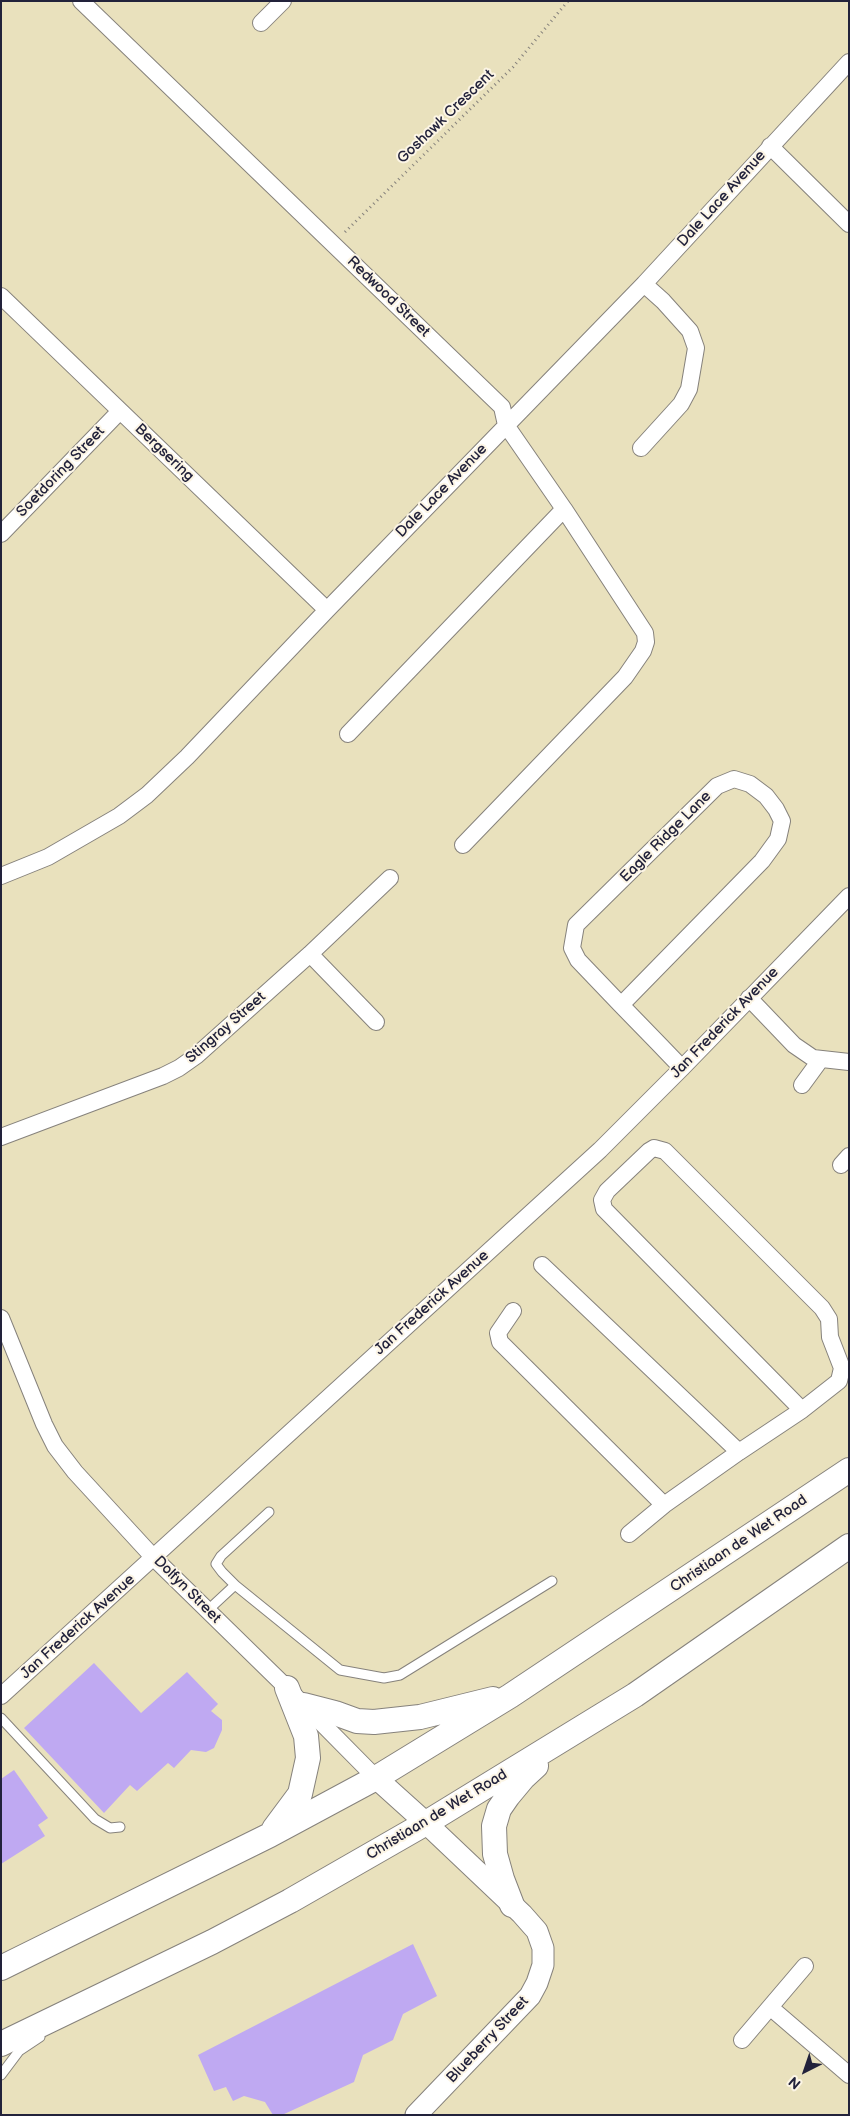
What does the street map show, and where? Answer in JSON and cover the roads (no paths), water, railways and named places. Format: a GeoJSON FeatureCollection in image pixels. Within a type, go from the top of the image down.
{"type":"FeatureCollection","features":[{"type":"Feature","properties":{"kind":"main road","name":"Christiaan de Wet Road"},"geometry":{"type":"LineString","coordinates":[[1,1968],[270,1835],[376,1778],[510,1696],[849,1470]]}},
{"type":"Feature","properties":{"kind":"main road","name":"Christiaan de Wet Road"},"geometry":{"type":"LineString","coordinates":[[1,2044],[140,1978],[290,1901],[426,1823],[635,1695],[849,1546]]}},
{"type":"Feature","properties":{"kind":"main road"},"geometry":{"type":"LineString","coordinates":[[270,1835],[300,1794],[308,1758],[306,1736],[287,1688]]}},
{"type":"Feature","properties":{"kind":"main road"},"geometry":{"type":"LineString","coordinates":[[304,1705],[357,1721],[374,1722],[420,1717],[510,1696]]}},
{"type":"Feature","properties":{"kind":"main road"},"geometry":{"type":"LineString","coordinates":[[512,1904],[495,1854],[494,1826],[499,1809],[523,1778],[571,1734]]}},
{"type":"Feature","properties":{"kind":"street","name":"Redwood Street"},"geometry":{"type":"LineString","coordinates":[[80,1],[502,407],[506,425],[564,509],[645,633],[646,642],[643,652],[625,677],[463,845]]}},
{"type":"Feature","properties":{"kind":"street"},"geometry":{"type":"LineString","coordinates":[[261,23],[283,1]]}},
{"type":"Feature","properties":{"kind":"street","name":"Dale Lace Avenue"},"geometry":{"type":"LineString","coordinates":[[1,876],[48,857],[91,834],[147,795],[187,757],[644,284],[849,62]]}},
{"type":"Feature","properties":{"kind":"street"},"geometry":{"type":"LineString","coordinates":[[770,146],[846,215]]}},
{"type":"Feature","properties":{"kind":"street"},"geometry":{"type":"LineString","coordinates":[[641,448],[681,404],[689,389],[696,348],[690,331],[663,301],[644,284]]}},
{"type":"Feature","properties":{"kind":"street","name":"Bergsering"},"geometry":{"type":"LineString","coordinates":[[1,296],[327,610]]}},
{"type":"Feature","properties":{"kind":"street","name":"Soetdoring Street"},"geometry":{"type":"LineString","coordinates":[[1,534],[120,411]]}},
{"type":"Feature","properties":{"kind":"street"},"geometry":{"type":"LineString","coordinates":[[348,734],[564,509]]}},
{"type":"Feature","properties":{"kind":"street","name":"Eagle Ridge Lane"},"geometry":{"type":"LineString","coordinates":[[621,1005],[762,861],[778,839],[782,821],[776,808],[766,796],[750,784],[734,779],[717,786],[576,925],[572,948],[578,960],[621,1005],[682,1068]]}},
{"type":"Feature","properties":{"kind":"street","name":"Stingray Street"},"geometry":{"type":"LineString","coordinates":[[1,1137],[180,1068],[196,1056],[310,954],[390,878]]}},
{"type":"Feature","properties":{"kind":"street","name":"Jan Frederick Avenue"},"geometry":{"type":"LineString","coordinates":[[1,1696],[154,1558],[412,1319],[593,1157],[849,896]]}},
{"type":"Feature","properties":{"kind":"street"},"geometry":{"type":"LineString","coordinates":[[310,954],[376,1022]]}},
{"type":"Feature","properties":{"kind":"street"},"geometry":{"type":"LineString","coordinates":[[749,998],[794,1045],[813,1058],[849,1062]]}},
{"type":"Feature","properties":{"kind":"street"},"geometry":{"type":"LineString","coordinates":[[802,1085],[821,1059]]}},
{"type":"Feature","properties":{"kind":"street"},"geometry":{"type":"LineString","coordinates":[[629,1534],[664,1506],[739,1452],[802,1410],[839,1381],[842,1374],[842,1368],[830,1337],[829,1319],[826,1314],[664,1151],[654,1148],[607,1191],[602,1200],[604,1210],[802,1410]]}},
{"type":"Feature","properties":{"kind":"street"},"geometry":{"type":"LineString","coordinates":[[542,1265],[739,1452]]}},
{"type":"Feature","properties":{"kind":"street"},"geometry":{"type":"LineString","coordinates":[[512,1310],[498,1333],[500,1342],[664,1506]]}},
{"type":"Feature","properties":{"kind":"street","name":"Dolfyn Street"},"geometry":{"type":"LineString","coordinates":[[1,1318],[44,1424],[55,1446],[75,1472],[154,1558],[376,1778],[426,1823]]}},
{"type":"Feature","properties":{"kind":"street","name":"Blueberry Street"},"geometry":{"type":"LineString","coordinates":[[416,2115],[530,1996],[543,1965],[543,1948],[537,1931],[512,1904],[426,1823]]}},
{"type":"Feature","properties":{"kind":"street"},"geometry":{"type":"LineString","coordinates":[[742,2040],[805,1966]]}},
{"type":"Feature","properties":{"kind":"street"},"geometry":{"type":"LineString","coordinates":[[771,2008],[849,2075]]}},
{"type":"Feature","properties":{"kind":"lane"},"geometry":{"type":"LineString","coordinates":[[269,1512],[221,1556],[216,1564],[235,1585],[340,1670],[384,1678],[400,1675],[552,1581]]}},
{"type":"Feature","properties":{"kind":"lane"},"geometry":{"type":"LineString","coordinates":[[207,1611],[235,1585]]}},
{"type":"Feature","properties":{"kind":"lane"},"geometry":{"type":"LineString","coordinates":[[1,1718],[94,1818],[110,1828],[120,1827]]}},
{"type":"Feature","properties":{"kind":"lane"},"geometry":{"type":"LineString","coordinates":[[1,2075],[7,2064],[19,2051],[140,1978]]}}]}
